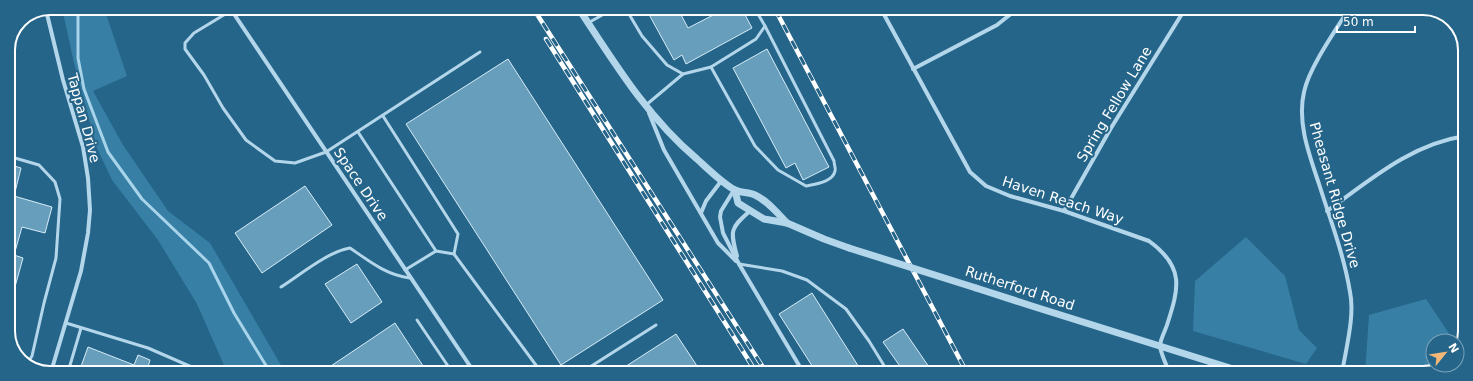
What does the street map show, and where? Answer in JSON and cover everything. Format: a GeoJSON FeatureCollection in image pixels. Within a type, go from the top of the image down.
{"type":"FeatureCollection","features":[{"type":"Feature","properties":{"kind":"street","name":"Tappan Drive"},"geometry":{"type":"LineString","coordinates":[[47,15],[63,80],[83,147],[88,178],[90,210],[88,233],[81,271],[53,366]]}},
{"type":"Feature","properties":{"kind":"street","name":"Space Drive"},"geometry":{"type":"LineString","coordinates":[[235,15],[470,366]]}},
{"type":"Feature","properties":{"kind":"street","name":"Rutherford Road"},"geometry":{"type":"LineString","coordinates":[[584,15],[626,81],[670,132],[695,158],[735,190],[755,195],[766,201],[787,223]]}},
{"type":"Feature","properties":{"kind":"street","name":"Haven Reach Way"},"geometry":{"type":"LineString","coordinates":[[884,15],[970,172],[986,186],[1004,194],[1064,211],[1149,241],[1160,248],[1174,268],[1177,282],[1176,299],[1160,345]]}},
{"type":"Feature","properties":{"kind":"street"},"geometry":{"type":"LineString","coordinates":[[913,68],[997,25],[1010,15]]}},
{"type":"Feature","properties":{"kind":"street","name":"Spring Fellow Lane"},"geometry":{"type":"LineString","coordinates":[[1064,211],[1111,128],[1181,15]]}},
{"type":"Feature","properties":{"kind":"street","name":"Pheasant Ridge Drive"},"geometry":{"type":"LineString","coordinates":[[1343,366],[1349,327],[1351,298],[1344,266],[1304,136],[1302,105],[1304,91],[1311,73],[1345,15]]}},
{"type":"Feature","properties":{"kind":"street"},"geometry":{"type":"LineString","coordinates":[[646,105],[664,150],[701,214],[718,243],[739,264]]}},
{"type":"Feature","properties":{"kind":"street"},"geometry":{"type":"LineString","coordinates":[[1327,211],[1394,163],[1432,144],[1458,138]]}},
{"type":"Feature","properties":{"kind":"street"},"geometry":{"type":"LineString","coordinates":[[701,214],[706,201],[722,180]]}},
{"type":"Feature","properties":{"kind":"street","name":"Rutherford Road"},"geometry":{"type":"LineString","coordinates":[[735,190],[738,203],[764,219],[787,223],[849,248],[1224,366]]}},
{"type":"Feature","properties":{"kind":"street"},"geometry":{"type":"LineString","coordinates":[[735,190],[721,211],[720,217],[723,234],[799,366]]}},
{"type":"Feature","properties":{"kind":"street"},"geometry":{"type":"LineString","coordinates":[[739,264],[732,233],[736,224],[750,211]]}},
{"type":"Feature","properties":{"kind":"street"},"geometry":{"type":"LineString","coordinates":[[1160,345],[1167,366]]}},
{"type":"Feature","properties":{"kind":"lane"},"geometry":{"type":"LineString","coordinates":[[222,15],[194,33],[185,43],[185,49],[204,75],[223,108],[246,140],[275,161],[296,163],[326,152],[480,52]]}},
{"type":"Feature","properties":{"kind":"lane"},"geometry":{"type":"LineString","coordinates":[[588,22],[601,15]]}},
{"type":"Feature","properties":{"kind":"lane"},"geometry":{"type":"LineString","coordinates":[[630,15],[642,36],[667,65],[683,74]]}},
{"type":"Feature","properties":{"kind":"lane"},"geometry":{"type":"LineString","coordinates":[[711,67],[755,146],[778,170],[806,186],[824,182],[832,177],[836,171],[834,161],[759,15]]}},
{"type":"Feature","properties":{"kind":"lane"},"geometry":{"type":"LineString","coordinates":[[646,105],[683,74],[711,67],[756,40],[765,26]]}},
{"type":"Feature","properties":{"kind":"lane"},"geometry":{"type":"LineString","coordinates":[[383,116],[458,234],[454,254]]}},
{"type":"Feature","properties":{"kind":"lane"},"geometry":{"type":"LineString","coordinates":[[358,132],[436,251]]}},
{"type":"Feature","properties":{"kind":"lane"},"geometry":{"type":"LineString","coordinates":[[15,158],[39,165],[55,182],[60,199],[56,258],[32,356],[30,359]]}},
{"type":"Feature","properties":{"kind":"lane"},"geometry":{"type":"LineString","coordinates":[[281,287],[331,255],[343,249],[350,248],[372,264],[398,276],[410,278]]}},
{"type":"Feature","properties":{"kind":"lane"},"geometry":{"type":"LineString","coordinates":[[405,270],[436,251],[454,254],[537,366]]}},
{"type":"Feature","properties":{"kind":"lane"},"geometry":{"type":"LineString","coordinates":[[739,264],[782,271],[807,280],[846,309],[869,341],[884,366]]}},
{"type":"Feature","properties":{"kind":"lane"},"geometry":{"type":"LineString","coordinates":[[417,320],[448,366]]}},
{"type":"Feature","properties":{"kind":"lane"},"geometry":{"type":"LineString","coordinates":[[66,323],[148,348],[189,366]]}},
{"type":"Feature","properties":{"kind":"lane"},"geometry":{"type":"LineString","coordinates":[[591,366],[656,325]]}},
{"type":"Feature","properties":{"kind":"lane"},"geometry":{"type":"LineString","coordinates":[[70,366],[81,328]]}},
{"type":"Feature","properties":{"kind":"shaded area"},"geometry":{"type":"Polygon","coordinates":[[[64,15],[106,15],[127,76],[93,91],[123,145],[168,211],[210,243],[282,366],[224,366],[197,304],[158,240],[112,180],[97,148],[74,63],[64,15]]]}},
{"type":"Feature","properties":{"kind":"shaded area"},"geometry":{"type":"Polygon","coordinates":[[[1246,237],[1285,276],[1299,330],[1317,348],[1306,364],[1193,331],[1195,281],[1246,237]]]}},
{"type":"Feature","properties":{"kind":"shaded area"},"geometry":{"type":"Polygon","coordinates":[[[1426,299],[1449,333],[1425,333],[1425,366],[1365,366],[1369,315],[1426,299]]]}},
{"type":"Feature","properties":{"kind":"building"},"geometry":{"type":"Polygon","coordinates":[[[649,15],[681,15],[688,28],[713,15],[745,15],[752,28],[686,64],[682,55],[674,60],[649,15]]]}},
{"type":"Feature","properties":{"kind":"building"},"geometry":{"type":"Polygon","coordinates":[[[767,49],[829,167],[803,180],[795,163],[786,168],[733,68],[767,49]]]}},
{"type":"Feature","properties":{"kind":"building"},"geometry":{"type":"Polygon","coordinates":[[[508,59],[663,300],[561,365],[406,124],[508,59]]]}},
{"type":"Feature","properties":{"kind":"building"},"geometry":{"type":"Polygon","coordinates":[[[15,166],[21,168],[15,192],[15,166]]]}},
{"type":"Feature","properties":{"kind":"building"},"geometry":{"type":"Polygon","coordinates":[[[305,186],[332,225],[262,273],[235,233],[305,186]]]}},
{"type":"Feature","properties":{"kind":"building"},"geometry":{"type":"Polygon","coordinates":[[[15,196],[52,207],[45,233],[22,227],[15,252],[15,196]]]}},
{"type":"Feature","properties":{"kind":"building"},"geometry":{"type":"Polygon","coordinates":[[[15,255],[23,258],[15,287],[15,255]]]}},
{"type":"Feature","properties":{"kind":"building"},"geometry":{"type":"Polygon","coordinates":[[[357,264],[382,302],[351,323],[325,284],[357,264]]]}},
{"type":"Feature","properties":{"kind":"building"},"geometry":{"type":"Polygon","coordinates":[[[812,293],[858,366],[812,366],[779,314],[812,293]]]}},
{"type":"Feature","properties":{"kind":"building"},"geometry":{"type":"Polygon","coordinates":[[[395,323],[423,366],[331,366],[395,323]]]}},
{"type":"Feature","properties":{"kind":"building"},"geometry":{"type":"Polygon","coordinates":[[[903,329],[928,366],[900,366],[883,342],[903,329]]]}},
{"type":"Feature","properties":{"kind":"building"},"geometry":{"type":"Polygon","coordinates":[[[676,334],[697,366],[626,366],[676,334]]]}},
{"type":"Feature","properties":{"kind":"building"},"geometry":{"type":"Polygon","coordinates":[[[88,347],[134,365],[138,355],[150,360],[148,366],[81,366],[88,347]]]}},
{"type":"Feature","properties":{"kind":"waterway"},"geometry":{"type":"LineString","coordinates":[[78,15],[78,58],[84,89],[108,152],[142,199],[209,263],[234,313],[266,366]]}},
{"type":"Feature","properties":{"kind":"railway"},"geometry":{"type":"LineString","coordinates":[[537,15],[762,366]]}},
{"type":"Feature","properties":{"kind":"railway"},"geometry":{"type":"LineString","coordinates":[[778,15],[963,366]]}},
{"type":"Feature","properties":{"kind":"railway"},"geometry":{"type":"LineString","coordinates":[[546,39],[752,366]]}}]}
